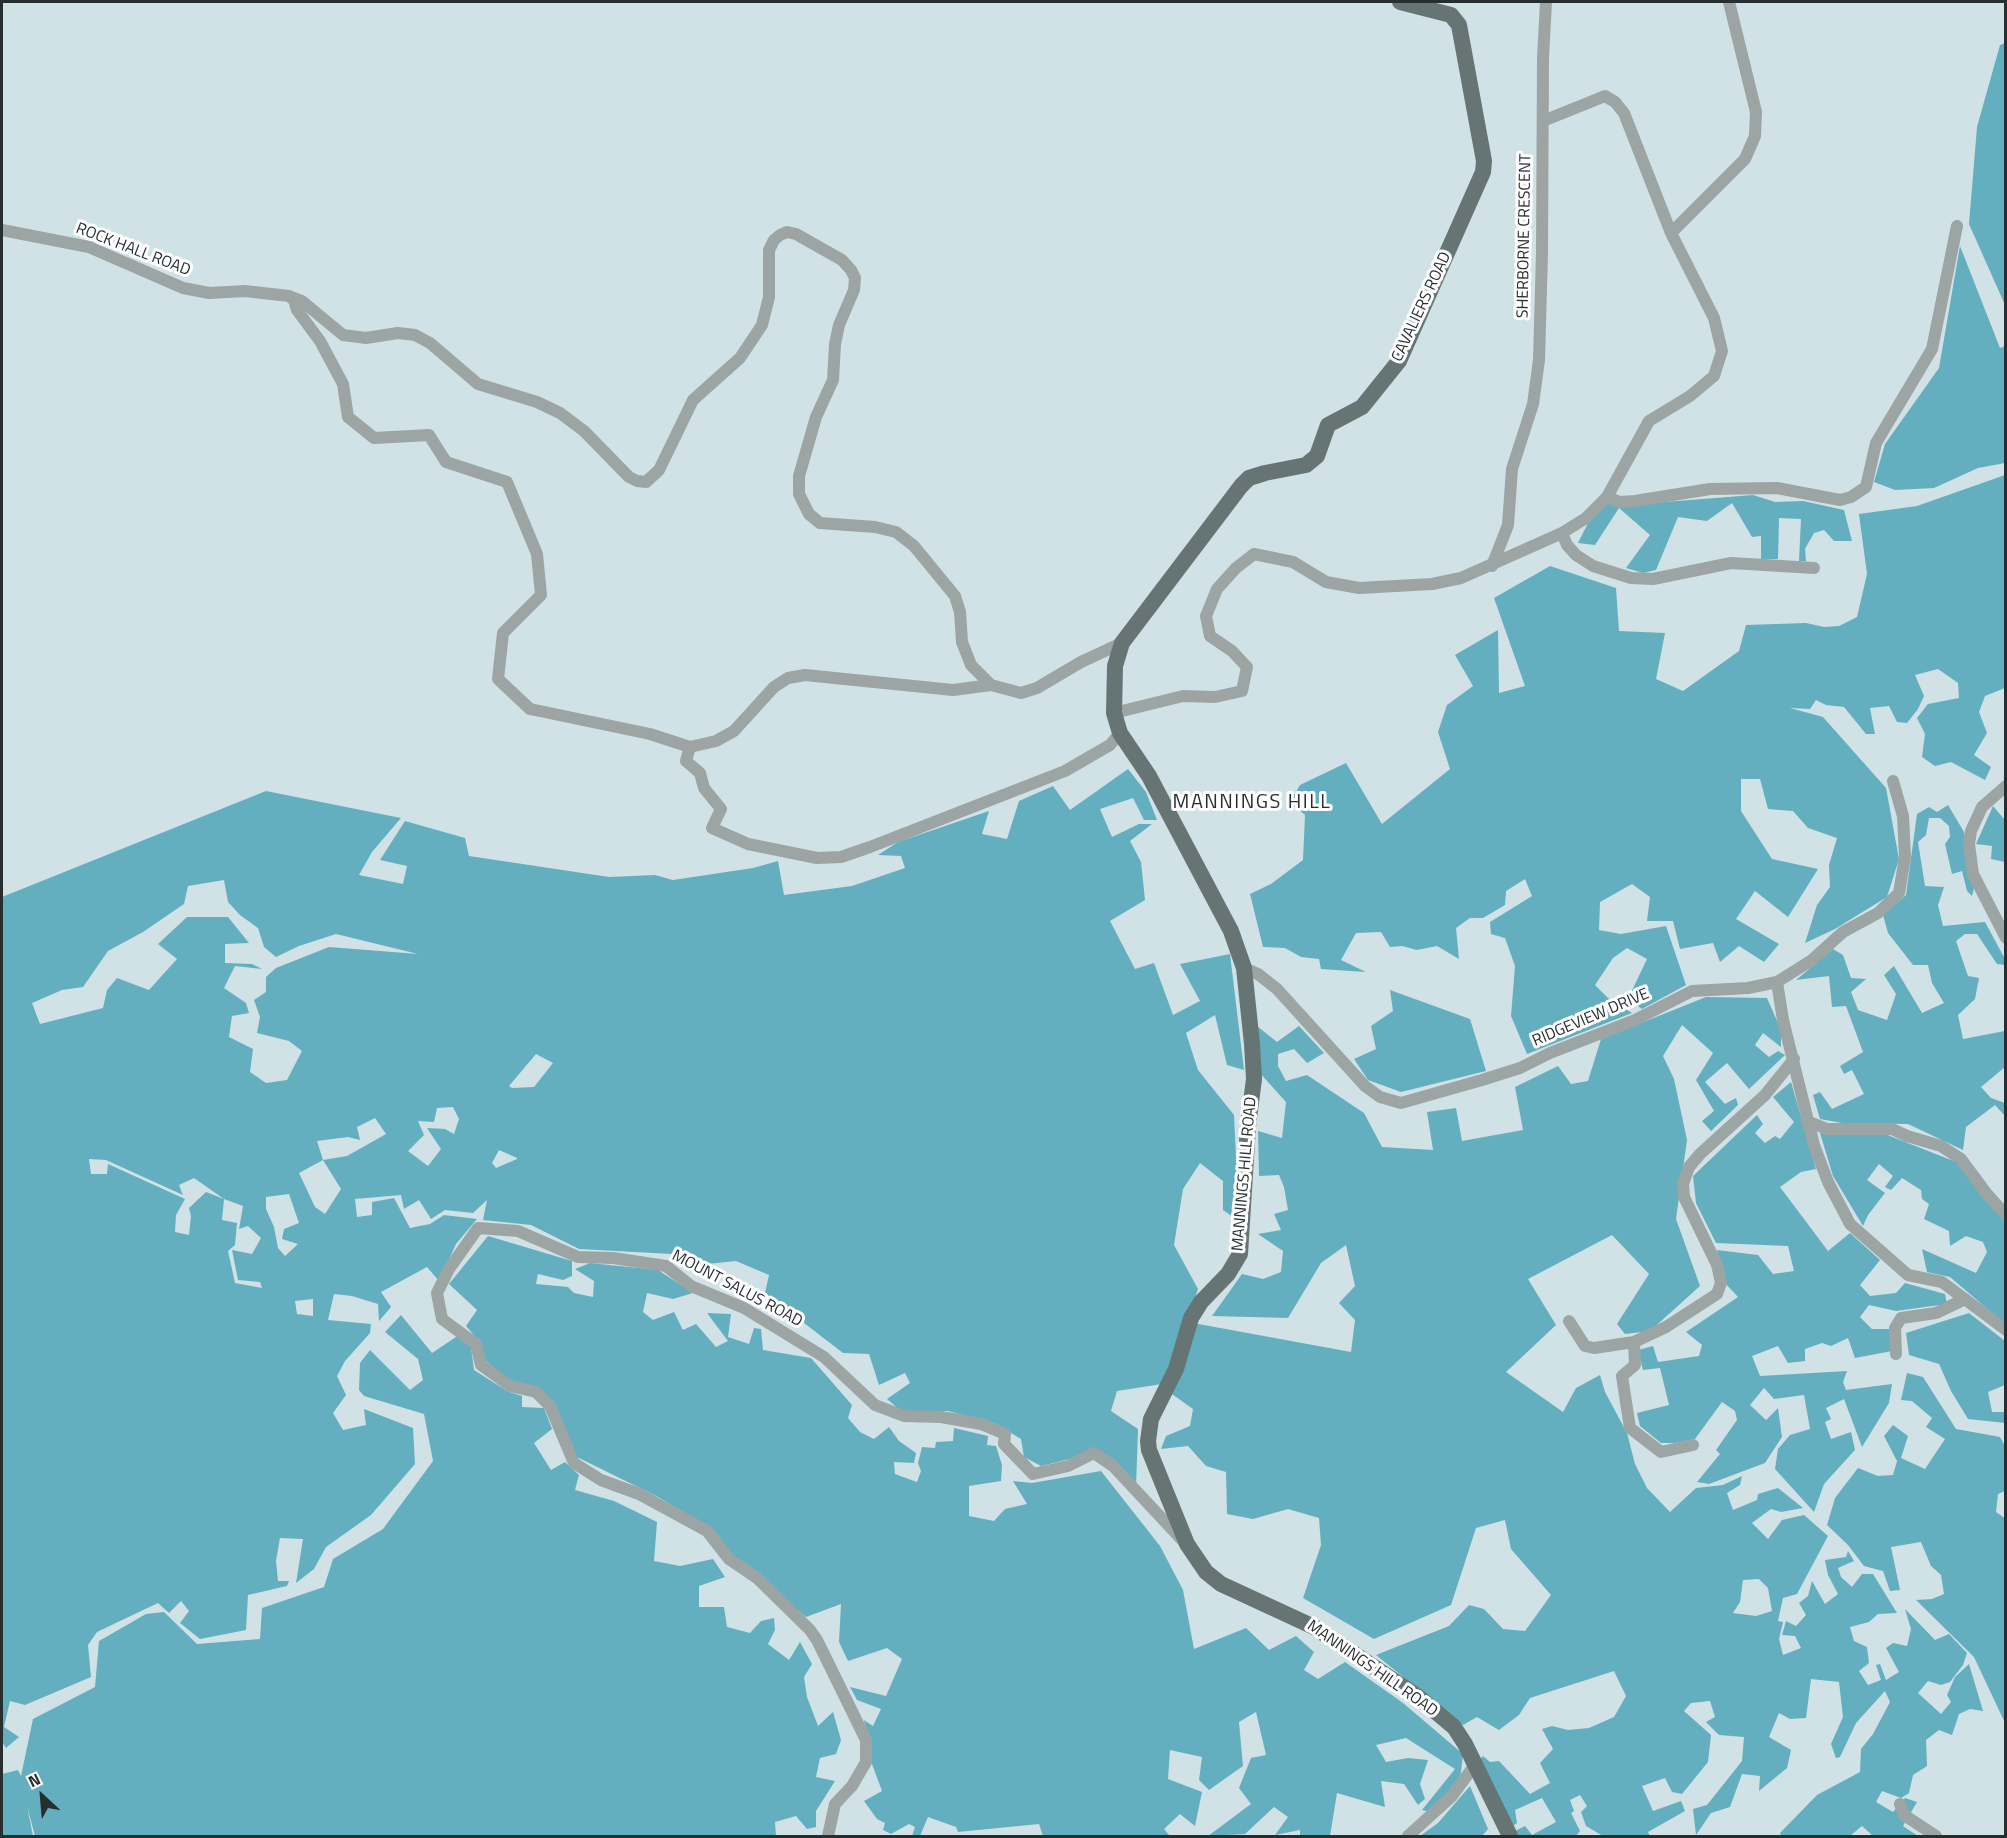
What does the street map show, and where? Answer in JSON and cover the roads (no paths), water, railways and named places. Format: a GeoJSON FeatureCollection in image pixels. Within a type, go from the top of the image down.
{"type":"FeatureCollection","features":[{"type":"Feature","properties":{"kind":"main road","name":"CAVALIERS ROAD"},"geometry":{"type":"LineString","coordinates":[[1122,643],[1241,486],[1249,478],[1306,465],[1317,456],[1328,425],[1362,407],[1399,362],[1483,172],[1484,161],[1459,25],[1451,15],[1400,2]]}},
{"type":"Feature","properties":{"kind":"main road","name":"MANNINGS HILL ROAD"},"geometry":{"type":"LineString","coordinates":[[1122,643],[1115,666],[1114,713],[1120,733],[1149,776],[1232,931],[1244,968],[1254,1079],[1248,1126],[1240,1254],[1228,1274],[1201,1302],[1191,1318],[1176,1369],[1151,1419],[1149,1450],[1187,1544],[1206,1572],[1221,1584],[1314,1627],[1417,1696],[1454,1727],[1465,1744],[1510,1836]]}},
{"type":"Feature","properties":{"kind":"street","name":"SHERBORNE CRESCENT"},"geometry":{"type":"LineString","coordinates":[[1492,566],[1508,525],[1512,469],[1535,393],[1542,264],[1543,58],[1546,2]]}},
{"type":"Feature","properties":{"kind":"street"},"geometry":{"type":"LineString","coordinates":[[1671,233],[1744,159],[1755,136],[1756,112],[1729,2]]}},
{"type":"Feature","properties":{"kind":"street"},"geometry":{"type":"LineString","coordinates":[[1114,713],[1183,696],[1215,698],[1242,691],[1247,668],[1232,651],[1210,636],[1206,616],[1217,589],[1236,568],[1254,554],[1293,562],[1326,582],[1359,588],[1431,584],[1461,578],[1562,533],[1586,518],[1606,497],[1649,421],[1690,396],[1714,376],[1722,351],[1714,318],[1671,233],[1624,113],[1615,102],[1605,96],[1595,98],[1543,121]]}},
{"type":"Feature","properties":{"kind":"street"},"geometry":{"type":"LineString","coordinates":[[1606,497],[1620,502],[1710,489],[1777,488],[1840,500],[1851,497],[1866,487],[1876,443],[1932,349],[1958,226]]}},
{"type":"Feature","properties":{"kind":"street","name":"ROCK HALL ROAD"},"geometry":{"type":"LineString","coordinates":[[2,230],[89,247],[183,288],[209,293],[246,291],[289,296],[302,301],[343,335],[366,338],[398,333],[415,335],[430,343],[478,384],[537,402],[560,413],[584,431],[629,477],[646,482],[659,470],[693,400],[740,358],[762,325],[769,297],[769,250],[780,234],[787,232],[796,234],[842,261],[855,278],[854,291],[837,335],[832,380],[816,417],[799,476],[799,494],[809,514],[820,523],[876,527],[896,532],[914,546],[955,596],[960,612],[962,642],[971,665],[991,685]]}},
{"type":"Feature","properties":{"kind":"street"},"geometry":{"type":"LineString","coordinates":[[289,296],[294,300],[297,310],[320,341],[343,384],[348,417],[374,438],[429,435],[446,462],[507,482],[537,554],[541,595],[503,633],[498,679],[530,709],[650,734],[690,747],[716,741],[734,731],[774,687],[788,678],[805,675],[953,690],[991,685],[1021,693],[1037,688],[1081,662],[1122,643]]}},
{"type":"Feature","properties":{"kind":"street"},"geometry":{"type":"LineString","coordinates":[[1562,533],[1567,545],[1576,555],[1593,566],[1631,578],[1653,579],[1731,564],[1814,568]]}},
{"type":"Feature","properties":{"kind":"street"},"geometry":{"type":"LineString","coordinates":[[690,747],[686,761],[700,772],[704,788],[721,809],[712,828],[748,844],[817,858],[841,857],[870,847],[1065,771],[1110,745],[1120,733]]}},
{"type":"Feature","properties":{"kind":"street","name":"RIDGEVIEW DRIVE"},"geometry":{"type":"LineString","coordinates":[[1244,968],[1258,974],[1277,989],[1365,1086],[1380,1097],[1401,1103],[1520,1068],[1550,1053],[1635,1020],[1692,991],[1748,988],[1777,982],[1812,960],[1844,932],[1878,913],[1899,893],[1905,856],[1904,816],[1893,781]]}},
{"type":"Feature","properties":{"kind":"street"},"geometry":{"type":"LineString","coordinates":[[2006,786],[1982,807],[1971,831],[1969,844],[1973,874],[2006,938]]}},
{"type":"Feature","properties":{"kind":"street"},"geometry":{"type":"LineString","coordinates":[[1777,982],[1783,1020],[1807,1121],[1828,1182],[1850,1224],[1908,1275],[1942,1282],[2006,1330]]}},
{"type":"Feature","properties":{"kind":"street"},"geometry":{"type":"LineString","coordinates":[[1569,1322],[1585,1346],[1594,1348],[1634,1342],[1666,1328],[1717,1294],[1721,1283],[1717,1265],[1684,1197],[1683,1184],[1689,1167],[1700,1154],[1765,1095],[1794,1059]]}},
{"type":"Feature","properties":{"kind":"street"},"geometry":{"type":"LineString","coordinates":[[1807,1121],[1827,1129],[1892,1129],[1941,1146],[1961,1159],[2006,1215]]}},
{"type":"Feature","properties":{"kind":"street","name":"MOUNT SALUS ROAD"},"geometry":{"type":"LineString","coordinates":[[828,1836],[836,1804],[852,1786],[866,1762],[866,1740],[817,1640],[810,1630],[757,1578],[729,1558],[707,1531],[639,1494],[601,1480],[574,1463],[550,1406],[536,1392],[510,1386],[481,1365],[476,1344],[442,1319],[437,1293],[449,1269],[478,1228],[518,1231],[579,1257],[613,1258],[666,1266],[691,1286],[744,1308],[824,1357],[875,1405],[904,1416],[941,1417],[981,1424],[1005,1434],[1004,1444],[1033,1474],[1068,1466],[1094,1453],[1113,1466],[1162,1522],[1187,1544]]}},
{"type":"Feature","properties":{"kind":"street"},"geometry":{"type":"LineString","coordinates":[[1896,1354],[1895,1328],[1901,1318],[1936,1313],[1965,1299]]}},
{"type":"Feature","properties":{"kind":"street"},"geometry":{"type":"LineString","coordinates":[[1634,1342],[1635,1365],[1622,1376],[1630,1428],[1660,1452],[1693,1445]]}},
{"type":"Feature","properties":{"kind":"street"},"geometry":{"type":"LineString","coordinates":[[1408,1836],[1452,1796],[1474,1766]]}},
{"type":"Feature","properties":{"kind":"street"},"geometry":{"type":"LineString","coordinates":[[1900,1804],[1904,1815],[1936,1836]]}},
{"type":"Feature","properties":{"kind":"district","name":"MANNINGS HILL"},"geometry":{"type":"Point","coordinates":[1252,803]}}]}
